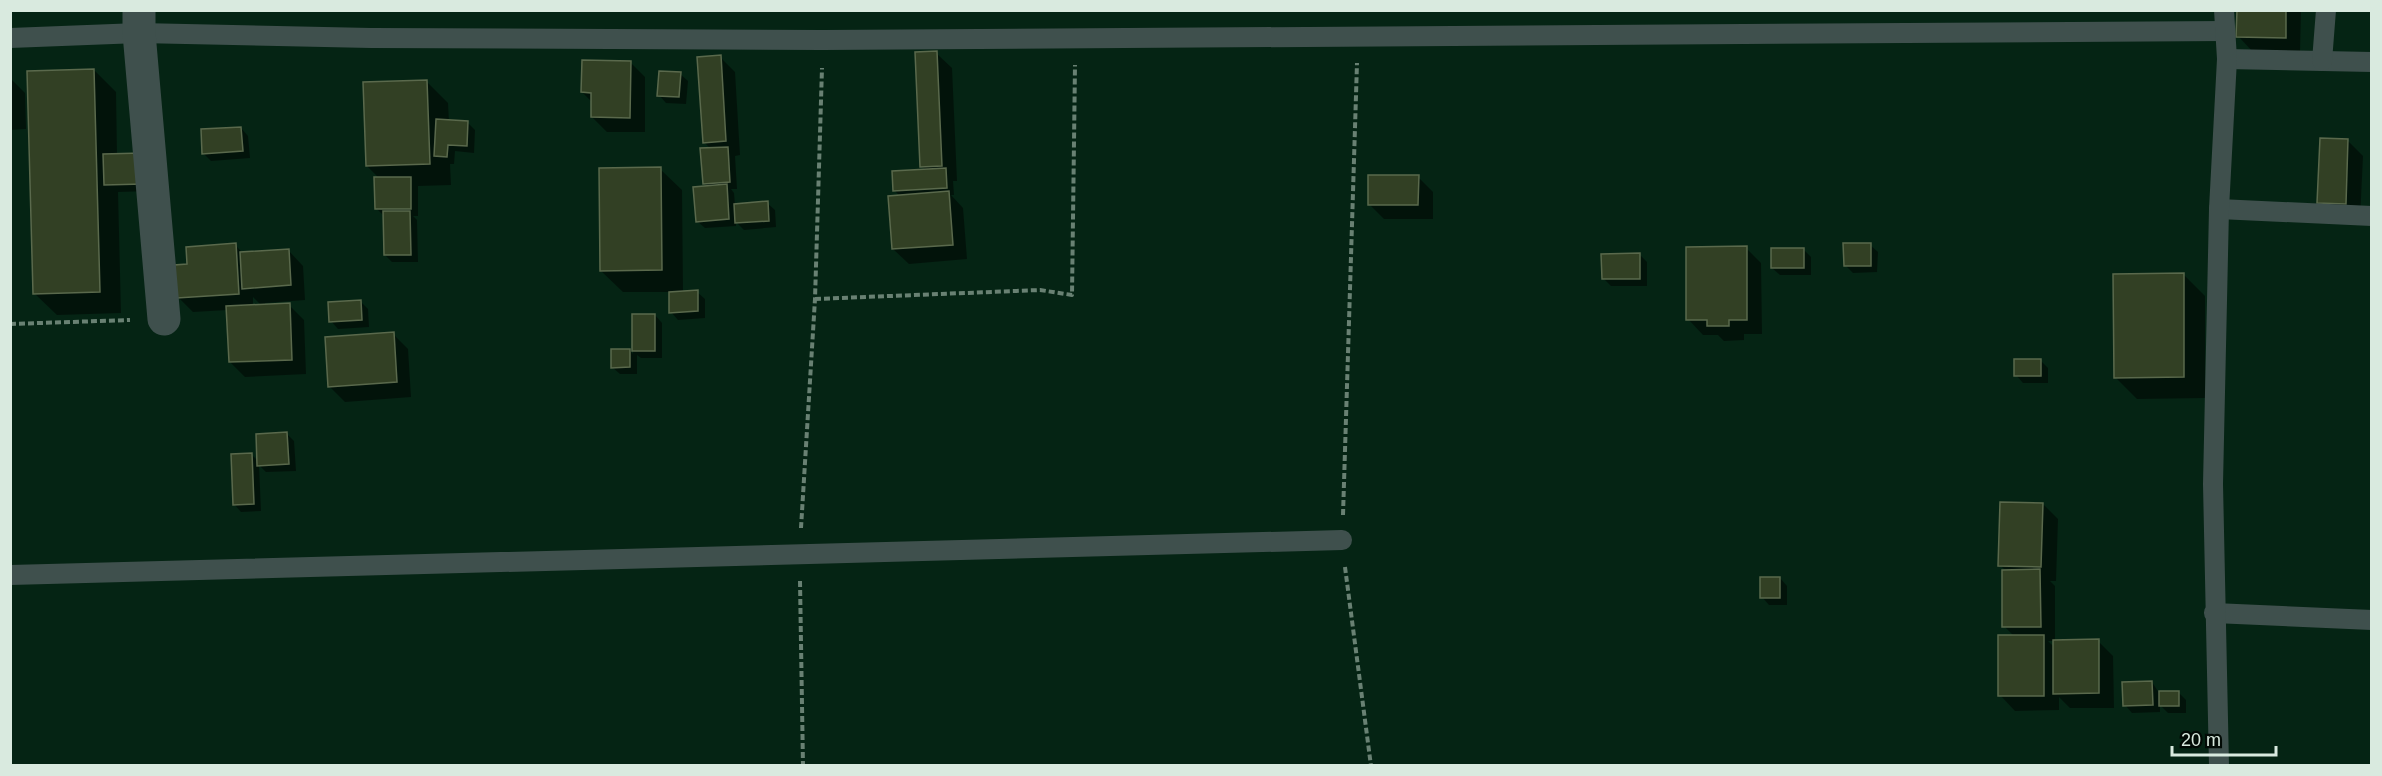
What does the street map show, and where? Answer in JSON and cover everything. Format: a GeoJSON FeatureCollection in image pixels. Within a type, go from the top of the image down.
{"type":"FeatureCollection","features":[{"type":"Feature","properties":{"kind":"street"},"geometry":{"type":"LineString","coordinates":[[139,22],[164,319]]}},
{"type":"Feature","properties":{"kind":"lane"},"geometry":{"type":"LineString","coordinates":[[2219,765],[2213,484],[2219,209],[2227,59],[2224,10]]}},
{"type":"Feature","properties":{"kind":"lane"},"geometry":{"type":"LineString","coordinates":[[2322,61],[2326,10]]}},
{"type":"Feature","properties":{"kind":"lane"},"geometry":{"type":"LineString","coordinates":[[10,38],[139,22],[371,38],[823,40],[2225,31]]}},
{"type":"Feature","properties":{"kind":"lane"},"geometry":{"type":"LineString","coordinates":[[2227,59],[2372,62]]}},
{"type":"Feature","properties":{"kind":"lane"},"geometry":{"type":"LineString","coordinates":[[2219,209],[2372,216]]}},
{"type":"Feature","properties":{"kind":"lane"},"geometry":{"type":"LineString","coordinates":[[10,575],[1342,540]]}},
{"type":"Feature","properties":{"kind":"lane"},"geometry":{"type":"LineString","coordinates":[[2214,613],[2372,620]]}},
{"type":"Feature","properties":{"kind":"path"},"geometry":{"type":"LineString","coordinates":[[1358,38],[1342,540],[1371,765]]}},
{"type":"Feature","properties":{"kind":"path"},"geometry":{"type":"LineString","coordinates":[[815,299],[1040,290],[1072,295],[1076,39]]}},
{"type":"Feature","properties":{"kind":"path"},"geometry":{"type":"LineString","coordinates":[[803,765],[799,554],[815,299],[823,40]]}},
{"type":"Feature","properties":{"kind":"path"},"geometry":{"type":"LineString","coordinates":[[10,324],[164,319]]}},
{"type":"Feature","properties":{"kind":"building"},"geometry":{"type":"Polygon","coordinates":[[[2237,10],[2286,10],[2286,38],[2236,37],[2237,10]]]}},
{"type":"Feature","properties":{"kind":"building"},"geometry":{"type":"Polygon","coordinates":[[[937,51],[942,166],[920,167],[915,52],[937,51]]]}},
{"type":"Feature","properties":{"kind":"building"},"geometry":{"type":"Polygon","coordinates":[[[721,55],[726,141],[703,143],[697,57],[721,55]]]}},
{"type":"Feature","properties":{"kind":"building"},"geometry":{"type":"Polygon","coordinates":[[[582,60],[631,61],[630,118],[591,117],[591,93],[581,92],[582,60]]]}},
{"type":"Feature","properties":{"kind":"building"},"geometry":{"type":"Polygon","coordinates":[[[94,69],[100,292],[33,294],[27,71],[94,69]]]}},
{"type":"Feature","properties":{"kind":"building"},"geometry":{"type":"Polygon","coordinates":[[[659,71],[681,72],[679,97],[657,96],[659,71]]]}},
{"type":"Feature","properties":{"kind":"building"},"geometry":{"type":"Polygon","coordinates":[[[427,80],[430,164],[366,166],[363,82],[427,80]]]}},
{"type":"Feature","properties":{"kind":"building"},"geometry":{"type":"Polygon","coordinates":[[[436,119],[468,121],[467,146],[448,145],[447,157],[434,156],[436,119]]]}},
{"type":"Feature","properties":{"kind":"building"},"geometry":{"type":"Polygon","coordinates":[[[241,127],[243,151],[202,154],[201,129],[241,127]]]}},
{"type":"Feature","properties":{"kind":"building"},"geometry":{"type":"Polygon","coordinates":[[[2320,138],[2348,139],[2346,204],[2317,203],[2320,138]]]}},
{"type":"Feature","properties":{"kind":"building"},"geometry":{"type":"Polygon","coordinates":[[[728,147],[730,182],[703,184],[700,148],[728,147]]]}},
{"type":"Feature","properties":{"kind":"building"},"geometry":{"type":"Polygon","coordinates":[[[142,153],[143,184],[104,185],[103,154],[142,153]]]}},
{"type":"Feature","properties":{"kind":"building"},"geometry":{"type":"Polygon","coordinates":[[[661,167],[662,270],[600,271],[599,168],[661,167]]]}},
{"type":"Feature","properties":{"kind":"building"},"geometry":{"type":"Polygon","coordinates":[[[946,168],[947,188],[893,191],[892,171],[946,168]]]}},
{"type":"Feature","properties":{"kind":"building"},"geometry":{"type":"Polygon","coordinates":[[[1368,175],[1419,175],[1418,205],[1368,205],[1368,175]]]}},
{"type":"Feature","properties":{"kind":"building"},"geometry":{"type":"Polygon","coordinates":[[[374,177],[411,177],[411,209],[375,209],[374,177]]]}},
{"type":"Feature","properties":{"kind":"building"},"geometry":{"type":"Polygon","coordinates":[[[727,184],[729,219],[696,222],[693,187],[727,184]]]}},
{"type":"Feature","properties":{"kind":"building"},"geometry":{"type":"Polygon","coordinates":[[[949,191],[953,245],[892,249],[888,196],[949,191]]]}},
{"type":"Feature","properties":{"kind":"building"},"geometry":{"type":"Polygon","coordinates":[[[768,201],[769,221],[735,223],[734,204],[768,201]]]}},
{"type":"Feature","properties":{"kind":"building"},"geometry":{"type":"Polygon","coordinates":[[[383,211],[410,211],[411,255],[384,255],[383,211]]]}},
{"type":"Feature","properties":{"kind":"building"},"geometry":{"type":"Polygon","coordinates":[[[236,243],[239,294],[177,298],[174,265],[187,264],[186,247],[236,243]]]}},
{"type":"Feature","properties":{"kind":"building"},"geometry":{"type":"Polygon","coordinates":[[[1843,243],[1871,243],[1871,266],[1844,266],[1843,243]]]}},
{"type":"Feature","properties":{"kind":"building"},"geometry":{"type":"Polygon","coordinates":[[[1747,246],[1747,320],[1729,320],[1729,326],[1707,326],[1707,320],[1686,320],[1686,247],[1747,246]]]}},
{"type":"Feature","properties":{"kind":"building"},"geometry":{"type":"Polygon","coordinates":[[[1771,248],[1804,248],[1804,268],[1771,268],[1771,248]]]}},
{"type":"Feature","properties":{"kind":"building"},"geometry":{"type":"Polygon","coordinates":[[[289,249],[291,285],[242,289],[240,252],[289,249]]]}},
{"type":"Feature","properties":{"kind":"building"},"geometry":{"type":"Polygon","coordinates":[[[1640,253],[1640,279],[1602,279],[1601,254],[1640,253]]]}},
{"type":"Feature","properties":{"kind":"building"},"geometry":{"type":"Polygon","coordinates":[[[2184,273],[2184,377],[2114,378],[2113,274],[2184,273]]]}},
{"type":"Feature","properties":{"kind":"building"},"geometry":{"type":"Polygon","coordinates":[[[698,290],[698,311],[669,313],[669,292],[698,290]]]}},
{"type":"Feature","properties":{"kind":"building"},"geometry":{"type":"Polygon","coordinates":[[[361,300],[362,320],[329,322],[328,302],[361,300]]]}},
{"type":"Feature","properties":{"kind":"building"},"geometry":{"type":"Polygon","coordinates":[[[290,303],[292,360],[229,362],[226,306],[290,303]]]}},
{"type":"Feature","properties":{"kind":"building"},"geometry":{"type":"Polygon","coordinates":[[[632,314],[655,314],[655,351],[632,351],[632,314]]]}},
{"type":"Feature","properties":{"kind":"building"},"geometry":{"type":"Polygon","coordinates":[[[394,332],[397,382],[328,387],[325,337],[394,332]]]}},
{"type":"Feature","properties":{"kind":"building"},"geometry":{"type":"Polygon","coordinates":[[[611,349],[630,349],[630,367],[611,368],[611,349]]]}},
{"type":"Feature","properties":{"kind":"building"},"geometry":{"type":"Polygon","coordinates":[[[2014,359],[2041,359],[2041,376],[2014,376],[2014,359]]]}},
{"type":"Feature","properties":{"kind":"building"},"geometry":{"type":"Polygon","coordinates":[[[287,432],[289,464],[257,466],[256,434],[287,432]]]}},
{"type":"Feature","properties":{"kind":"building"},"geometry":{"type":"Polygon","coordinates":[[[252,453],[254,504],[233,505],[231,454],[252,453]]]}},
{"type":"Feature","properties":{"kind":"building"},"geometry":{"type":"Polygon","coordinates":[[[2000,502],[2043,503],[2041,567],[1998,566],[2000,502]]]}},
{"type":"Feature","properties":{"kind":"building"},"geometry":{"type":"Polygon","coordinates":[[[2040,569],[2041,627],[2002,627],[2002,570],[2040,569]]]}},
{"type":"Feature","properties":{"kind":"building"},"geometry":{"type":"Polygon","coordinates":[[[1760,577],[1780,577],[1780,598],[1760,598],[1760,577]]]}},
{"type":"Feature","properties":{"kind":"building"},"geometry":{"type":"Polygon","coordinates":[[[1998,635],[2044,635],[2044,696],[1998,696],[1998,635]]]}},
{"type":"Feature","properties":{"kind":"building"},"geometry":{"type":"Polygon","coordinates":[[[2099,639],[2099,693],[2053,694],[2053,640],[2099,639]]]}},
{"type":"Feature","properties":{"kind":"building"},"geometry":{"type":"Polygon","coordinates":[[[2152,681],[2153,705],[2123,706],[2122,682],[2152,681]]]}},
{"type":"Feature","properties":{"kind":"building"},"geometry":{"type":"Polygon","coordinates":[[[2159,691],[2179,691],[2179,706],[2159,706],[2159,691]]]}}]}
